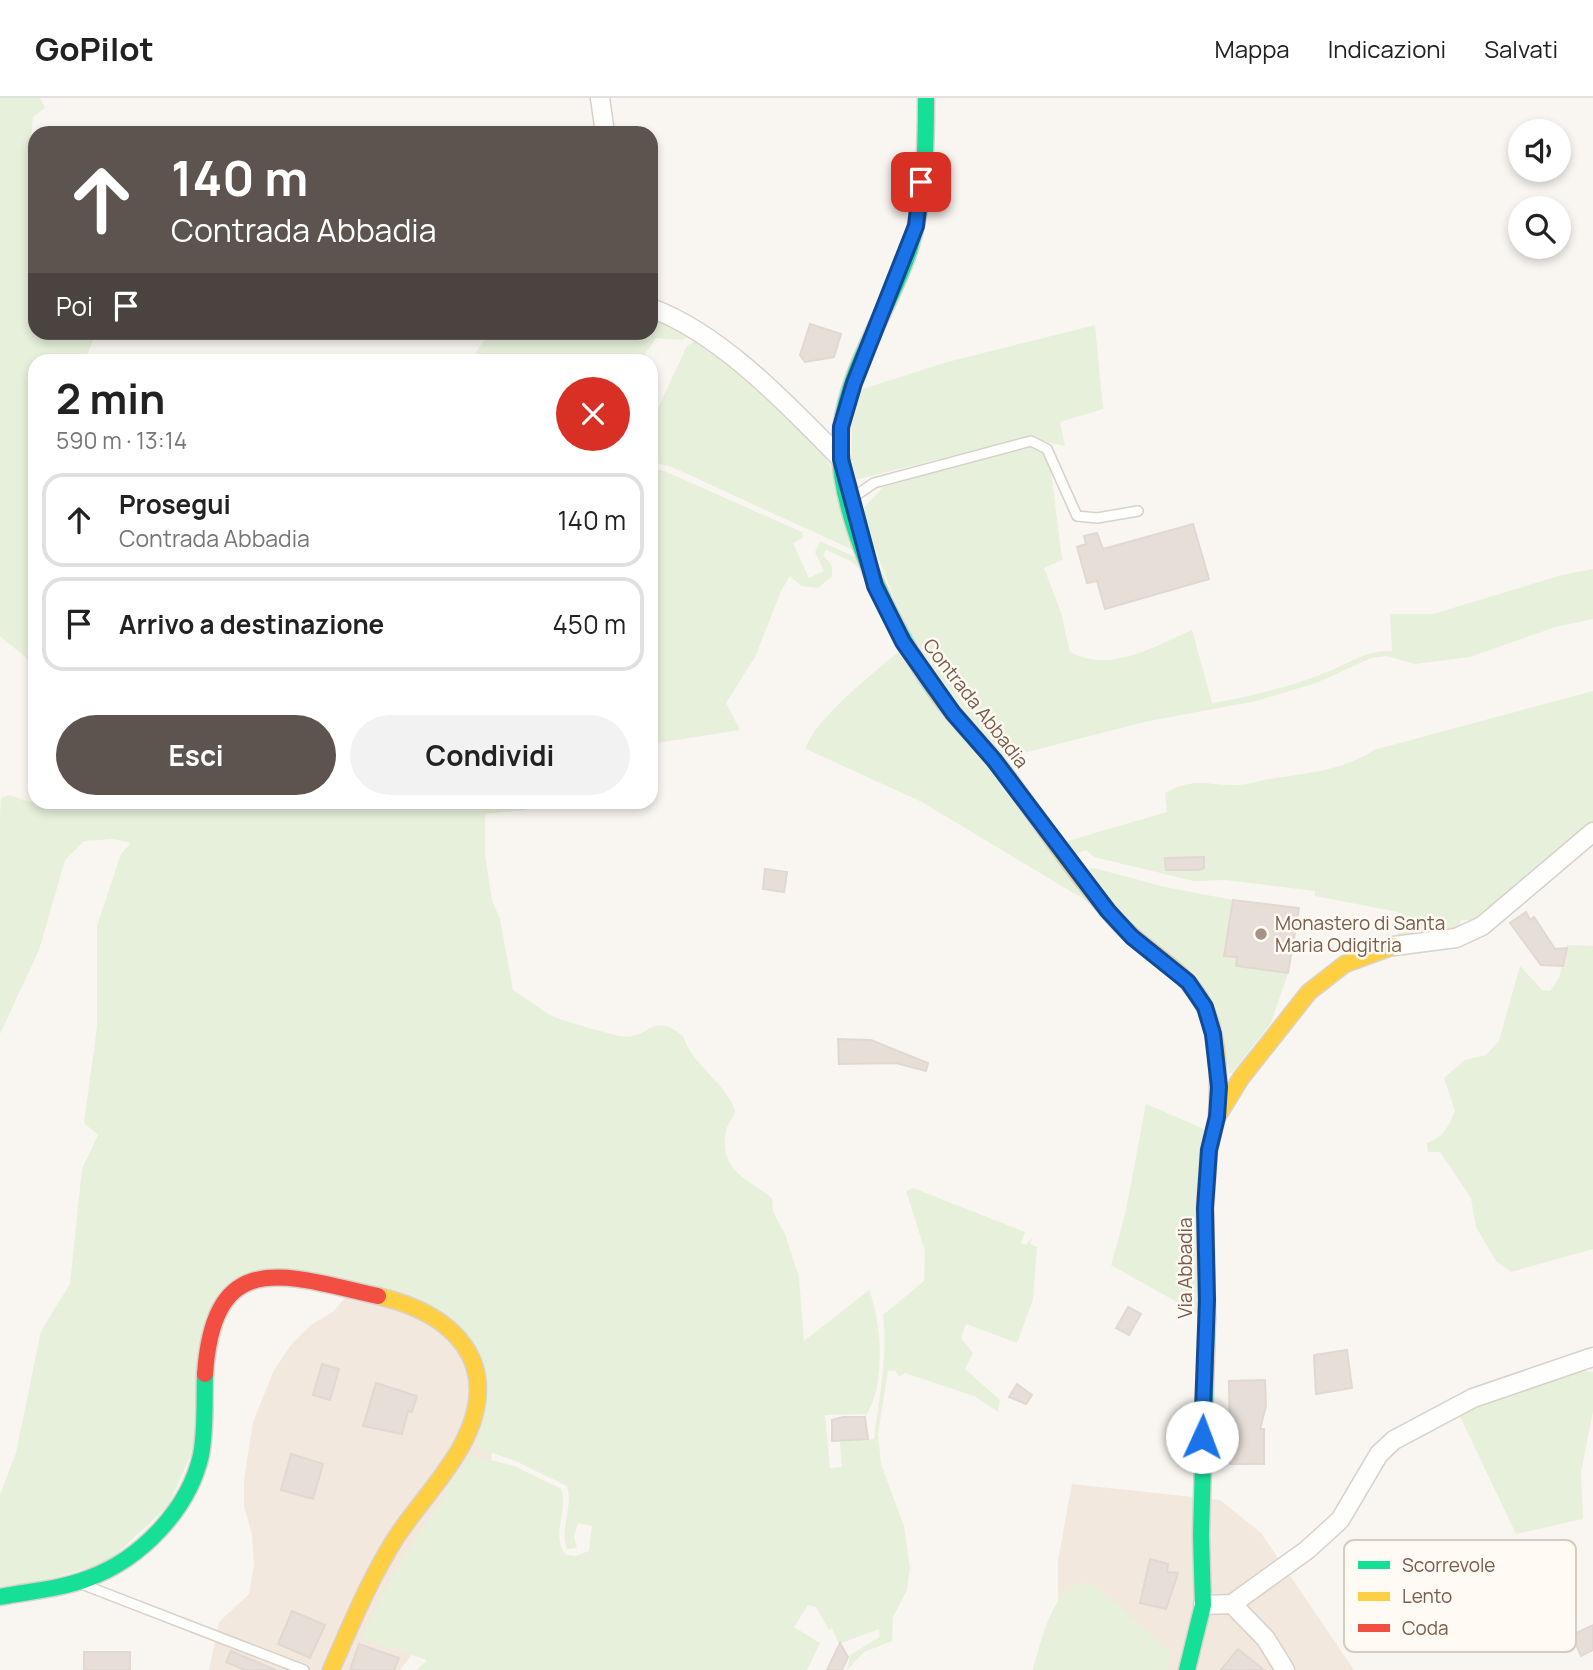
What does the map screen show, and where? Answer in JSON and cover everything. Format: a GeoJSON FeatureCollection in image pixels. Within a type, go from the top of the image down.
{"type":"FeatureCollection","features":[{"type":"Feature","properties":{"kind":"street"},"geometry":{"type":"LineString","coordinates":[[600,98],[604,126]]}},
{"type":"Feature","properties":{"kind":"street","name":"Contrada Abbadia"},"geometry":{"type":"LineString","coordinates":[[926,98],[926,139],[916,226],[854,383],[841,427],[841,459],[875,586],[910,652],[953,713],[994,760],[1108,911],[1132,937],[1188,982],[1205,1007],[1217,1061],[1217,1117]]}},
{"type":"Feature","properties":{"kind":"street"},"geometry":{"type":"LineString","coordinates":[[658,312],[712,343],[771,388],[841,459]]}},
{"type":"Feature","properties":{"kind":"street"},"geometry":{"type":"LineString","coordinates":[[1394,946],[1456,938],[1482,926],[1593,832]]}},
{"type":"Feature","properties":{"kind":"street","name":"Via Abbadia"},"geometry":{"type":"LineString","coordinates":[[1187,1670],[1203,1605],[1200,1535],[1207,1300],[1205,1208],[1209,1150],[1217,1117],[1241,1078],[1309,992],[1345,964],[1394,946]]}},
{"type":"Feature","properties":{"kind":"street"},"geometry":{"type":"LineString","coordinates":[[0,1597],[94,1577],[124,1559],[184,1501],[201,1453],[207,1339],[228,1295],[249,1282],[273,1277],[304,1279],[398,1302],[440,1319],[461,1338],[478,1368],[477,1408],[468,1434],[395,1540],[331,1670]]}},
{"type":"Feature","properties":{"kind":"street"},"geometry":{"type":"LineString","coordinates":[[1203,1605],[1233,1604],[1307,1550],[1340,1520],[1385,1446],[1473,1398],[1593,1357]]}},
{"type":"Feature","properties":{"kind":"street"},"geometry":{"type":"LineString","coordinates":[[1233,1604],[1266,1639],[1285,1670]]}},
{"type":"Feature","properties":{"kind":"lane"},"geometry":{"type":"LineString","coordinates":[[850,498],[874,483],[1031,441],[1047,449],[1077,516],[1097,518],[1138,511]]}},
{"type":"Feature","properties":{"kind":"lane"},"geometry":{"type":"LineString","coordinates":[[76,1582],[304,1670]]}},
{"type":"Feature","properties":{"kind":"shaded area"},"geometry":{"type":"Polygon","coordinates":[[[371,1266],[493,1354],[491,1484],[467,1583],[400,1670],[209,1670],[219,1622],[249,1594],[254,1564],[252,1534],[244,1507],[244,1479],[253,1422],[274,1370],[291,1345],[311,1325],[334,1311],[371,1266]]]}},
{"type":"Feature","properties":{"kind":"shaded area"},"geometry":{"type":"Polygon","coordinates":[[[1072,1484],[1220,1500],[1261,1533],[1354,1670],[1046,1670],[1058,1617],[1058,1560],[1072,1484]]]}},
{"type":"Feature","properties":{"kind":"green space"},"geometry":{"type":"Polygon","coordinates":[[[0,98],[40,98],[45,108],[33,117],[32,126],[28,126],[28,340],[93,340],[87,354],[28,354],[28,659],[0,636],[0,98]]]}},
{"type":"Feature","properties":{"kind":"green space"},"geometry":{"type":"Polygon","coordinates":[[[658,318],[688,337],[682,340],[658,338],[658,318]]]}},
{"type":"Feature","properties":{"kind":"green space"},"geometry":{"type":"Polygon","coordinates":[[[1095,325],[1103,409],[1060,422],[1065,446],[1027,437],[851,481],[852,403],[863,389],[947,362],[1095,325]]]}},
{"type":"Feature","properties":{"kind":"green space"},"geometry":{"type":"Polygon","coordinates":[[[484,340],[655,340],[645,354],[475,354],[484,340]]]}},
{"type":"Feature","properties":{"kind":"green space"},"geometry":{"type":"Polygon","coordinates":[[[695,341],[733,369],[774,401],[810,437],[835,476],[844,502],[853,550],[672,467],[658,464],[658,408],[687,346],[695,341]]]}},
{"type":"Feature","properties":{"kind":"green space"},"geometry":{"type":"Polygon","coordinates":[[[1027,446],[1049,456],[1062,560],[1044,568],[1061,613],[1070,652],[1085,658],[1116,659],[1148,650],[1192,630],[1212,703],[1283,687],[1325,673],[1365,655],[1392,651],[1390,614],[1433,614],[1562,575],[1593,569],[1593,619],[1555,627],[1470,657],[1415,664],[1387,656],[1371,658],[1316,683],[1256,701],[1149,721],[995,760],[915,650],[860,512],[883,487],[1027,446]]]}},
{"type":"Feature","properties":{"kind":"green space"},"geometry":{"type":"Polygon","coordinates":[[[658,470],[802,532],[803,538],[793,543],[809,578],[824,571],[815,552],[820,541],[855,557],[858,568],[851,561],[826,550],[823,555],[832,566],[832,576],[818,588],[801,586],[790,576],[781,591],[755,657],[726,703],[740,730],[658,743],[658,470]]]}},
{"type":"Feature","properties":{"kind":"green space"},"geometry":{"type":"Polygon","coordinates":[[[901,650],[1095,906],[922,802],[806,749],[810,738],[832,711],[901,650]]]}},
{"type":"Feature","properties":{"kind":"green space"},"geometry":{"type":"Polygon","coordinates":[[[1593,691],[1593,829],[1478,925],[1471,920],[1461,920],[1458,930],[1403,939],[1398,935],[1398,912],[1315,896],[1315,891],[1226,880],[1194,881],[1094,857],[1086,850],[1073,855],[1061,843],[1167,812],[1165,793],[1185,785],[1242,785],[1324,770],[1349,763],[1374,750],[1593,691]]]}},
{"type":"Feature","properties":{"kind":"green space"},"geometry":{"type":"Polygon","coordinates":[[[8,795],[28,801],[28,809],[526,809],[485,814],[485,855],[492,900],[500,919],[513,990],[548,1014],[571,1023],[620,1036],[630,1036],[663,1026],[683,1036],[693,1056],[724,1090],[735,1110],[726,1130],[725,1144],[731,1164],[744,1179],[772,1198],[773,1212],[785,1234],[799,1277],[804,1341],[869,1290],[879,1337],[876,1389],[865,1417],[865,1414],[825,1415],[830,1468],[842,1467],[840,1441],[874,1439],[884,1362],[883,1315],[924,1281],[925,1251],[906,1191],[913,1188],[1025,1232],[1021,1243],[1026,1245],[1033,1237],[1030,1244],[1037,1247],[1033,1299],[1017,1343],[966,1324],[961,1338],[973,1353],[965,1369],[1000,1400],[998,1412],[974,1396],[905,1373],[899,1377],[895,1370],[888,1371],[878,1434],[881,1464],[904,1526],[910,1568],[907,1590],[893,1617],[892,1641],[864,1652],[847,1670],[850,1655],[880,1637],[879,1629],[839,1644],[832,1628],[829,1630],[816,1607],[808,1605],[794,1627],[820,1643],[807,1670],[417,1670],[427,1660],[361,1638],[391,1577],[447,1492],[445,1490],[471,1455],[514,1466],[561,1489],[563,1506],[559,1531],[566,1555],[576,1556],[589,1551],[592,1526],[578,1523],[574,1536],[577,1548],[567,1549],[567,1486],[518,1462],[475,1447],[485,1417],[463,1346],[374,1295],[235,1281],[191,1454],[168,1506],[108,1562],[0,1594],[0,1495],[16,1453],[41,1331],[70,1284],[82,1169],[98,1135],[84,1123],[97,1027],[97,926],[121,854],[131,843],[113,839],[84,841],[65,860],[39,950],[0,1034],[1,798],[8,795]]]}},
{"type":"Feature","properties":{"kind":"green space"},"geometry":{"type":"Polygon","coordinates":[[[1094,868],[1165,887],[1233,900],[1225,956],[1237,957],[1236,965],[1288,973],[1271,1023],[1232,1073],[1229,1073],[1223,1042],[1120,914],[1088,869],[1094,868]]]}},
{"type":"Feature","properties":{"kind":"green space"},"geometry":{"type":"Polygon","coordinates":[[[1567,945],[1593,946],[1593,1249],[1511,1272],[1496,1261],[1476,1227],[1471,1198],[1440,1152],[1428,1152],[1427,1143],[1442,1134],[1455,1111],[1444,1078],[1465,1060],[1486,1055],[1499,1041],[1520,966],[1542,990],[1550,991],[1559,978],[1567,945]]]}},
{"type":"Feature","properties":{"kind":"green space"},"geometry":{"type":"Polygon","coordinates":[[[1146,1104],[1204,1129],[1200,1315],[1111,1265],[1125,1215],[1146,1104]]]}},
{"type":"Feature","properties":{"kind":"green space"},"geometry":{"type":"Polygon","coordinates":[[[1578,1370],[1593,1372],[1593,1411],[1581,1472],[1583,1519],[1516,1534],[1458,1412],[1578,1370]]]}},
{"type":"Feature","properties":{"kind":"green space"},"geometry":{"type":"Polygon","coordinates":[[[1087,1582],[1115,1603],[1171,1654],[1167,1670],[1033,1670],[1044,1631],[1057,1604],[1065,1593],[1087,1582]]]}},
{"type":"Feature","properties":{"kind":"building"},"geometry":{"type":"Polygon","coordinates":[[[810,324],[841,334],[834,357],[805,362],[800,355],[810,324]]]}},
{"type":"Feature","properties":{"kind":"building"},"geometry":{"type":"Polygon","coordinates":[[[1193,524],[1209,579],[1105,609],[1097,581],[1087,583],[1077,547],[1086,544],[1084,536],[1097,533],[1103,549],[1193,524]]]}},
{"type":"Feature","properties":{"kind":"building"},"geometry":{"type":"Polygon","coordinates":[[[1204,857],[1204,868],[1199,870],[1166,870],[1165,858],[1204,857]]]}},
{"type":"Feature","properties":{"kind":"building"},"geometry":{"type":"Polygon","coordinates":[[[765,869],[787,872],[784,892],[763,889],[765,869]]]}},
{"type":"Feature","properties":{"kind":"building","name":"Monastero di Santa Maria Odigitria"},"geometry":{"type":"Polygon","coordinates":[[[1233,900],[1299,908],[1288,973],[1236,966],[1237,957],[1224,956],[1233,900]]]}},
{"type":"Feature","properties":{"kind":"building"},"geometry":{"type":"Polygon","coordinates":[[[1526,912],[1530,920],[1534,917],[1555,949],[1567,948],[1563,966],[1541,965],[1510,923],[1526,912]]]}},
{"type":"Feature","properties":{"kind":"building"},"geometry":{"type":"Polygon","coordinates":[[[838,1039],[871,1040],[928,1063],[926,1071],[896,1063],[839,1064],[838,1039]]]}},
{"type":"Feature","properties":{"kind":"building"},"geometry":{"type":"Polygon","coordinates":[[[1128,1307],[1141,1314],[1129,1335],[1116,1328],[1128,1307]]]}},
{"type":"Feature","properties":{"kind":"building"},"geometry":{"type":"Polygon","coordinates":[[[1347,1350],[1352,1388],[1316,1394],[1314,1355],[1347,1350]]]}},
{"type":"Feature","properties":{"kind":"building"},"geometry":{"type":"Polygon","coordinates":[[[322,1364],[339,1369],[330,1400],[313,1395],[322,1364]]]}},
{"type":"Feature","properties":{"kind":"building"},"geometry":{"type":"Polygon","coordinates":[[[1265,1380],[1266,1406],[1260,1429],[1264,1429],[1264,1464],[1230,1464],[1229,1381],[1265,1380]]]}},
{"type":"Feature","properties":{"kind":"building"},"geometry":{"type":"Polygon","coordinates":[[[376,1383],[417,1396],[412,1412],[408,1411],[402,1434],[363,1426],[376,1383]]]}},
{"type":"Feature","properties":{"kind":"building"},"geometry":{"type":"Polygon","coordinates":[[[1017,1384],[1032,1395],[1026,1404],[1009,1397],[1017,1384]]]}},
{"type":"Feature","properties":{"kind":"building"},"geometry":{"type":"Polygon","coordinates":[[[865,1417],[868,1439],[832,1441],[832,1420],[865,1417]]]}},
{"type":"Feature","properties":{"kind":"building"},"geometry":{"type":"Polygon","coordinates":[[[291,1454],[323,1464],[313,1499],[281,1490],[291,1454]]]}},
{"type":"Feature","properties":{"kind":"building"},"geometry":{"type":"Polygon","coordinates":[[[1150,1559],[1168,1564],[1167,1572],[1178,1573],[1166,1609],[1140,1603],[1150,1559]]]}},
{"type":"Feature","properties":{"kind":"building"},"geometry":{"type":"Polygon","coordinates":[[[292,1611],[325,1625],[310,1658],[278,1644],[292,1611]]]}},
{"type":"Feature","properties":{"kind":"building"},"geometry":{"type":"Polygon","coordinates":[[[1593,1625],[1593,1650],[1581,1656],[1576,1644],[1576,1633],[1593,1625]]]}},
{"type":"Feature","properties":{"kind":"building"},"geometry":{"type":"Polygon","coordinates":[[[840,1643],[848,1657],[842,1670],[827,1670],[840,1643]]]}},
{"type":"Feature","properties":{"kind":"building"},"geometry":{"type":"Polygon","coordinates":[[[359,1644],[399,1658],[394,1670],[350,1670],[359,1644]]]}},
{"type":"Feature","properties":{"kind":"building"},"geometry":{"type":"Polygon","coordinates":[[[1238,1649],[1264,1670],[1221,1670],[1238,1649]]]}},
{"type":"Feature","properties":{"kind":"building"},"geometry":{"type":"Polygon","coordinates":[[[231,1651],[276,1670],[245,1670],[226,1662],[231,1651]]]}},
{"type":"Feature","properties":{"kind":"building"},"geometry":{"type":"Polygon","coordinates":[[[84,1652],[130,1652],[130,1670],[84,1670],[84,1652]]]}},
{"type":"Feature","properties":{"kind":"traffic: fast"},"geometry":{"type":"LineString","coordinates":[[926,98],[923,175],[914,232],[901,273],[852,383],[841,429],[840,459],[845,493],[868,565],[901,634],[935,690]]}},
{"type":"Feature","properties":{"kind":"traffic: fast"},"geometry":{"type":"LineString","coordinates":[[1187,1670],[1203,1605],[1201,1535],[1207,1318]]}},
{"type":"Feature","properties":{"kind":"traffic: fast"},"geometry":{"type":"LineString","coordinates":[[0,1597],[89,1578],[127,1558],[160,1530],[186,1494],[201,1455],[205,1374]]}},
{"type":"Feature","properties":{"kind":"traffic: slow"},"geometry":{"type":"LineString","coordinates":[[935,690],[1004,772],[1102,903],[1128,932],[1176,971],[1196,993],[1209,1019],[1216,1047],[1217,1117]]}},
{"type":"Feature","properties":{"kind":"traffic: slow"},"geometry":{"type":"LineString","coordinates":[[1207,1318],[1205,1208],[1209,1150],[1217,1117],[1241,1078],[1309,992],[1345,964],[1394,946]]}},
{"type":"Feature","properties":{"kind":"traffic: slow"},"geometry":{"type":"LineString","coordinates":[[331,1670],[387,1552],[462,1445],[474,1416],[478,1390],[475,1367],[465,1347],[450,1330],[430,1315],[378,1296]]}},
{"type":"Feature","properties":{"kind":"traffic: jam"},"geometry":{"type":"LineString","coordinates":[[205,1374],[211,1333],[223,1305],[239,1288],[260,1279],[284,1278],[313,1281],[378,1296]]}},
{"type":"Feature","properties":{"kind":"place","name":"Monastero di Santa Maria Odigitria"},"geometry":{"type":"Point","coordinates":[1261,934]}},
{"type":"Feature","properties":{"kind":"route"},"geometry":{"type":"LineString","coordinates":[[921,182],[916,226],[854,383],[841,427],[841,459],[861,543],[875,586],[903,642],[953,713],[994,760],[1121,927],[1188,982],[1205,1007],[1213,1034],[1219,1087],[1217,1117],[1209,1150],[1205,1208],[1207,1300],[1202,1437]]}}]}
